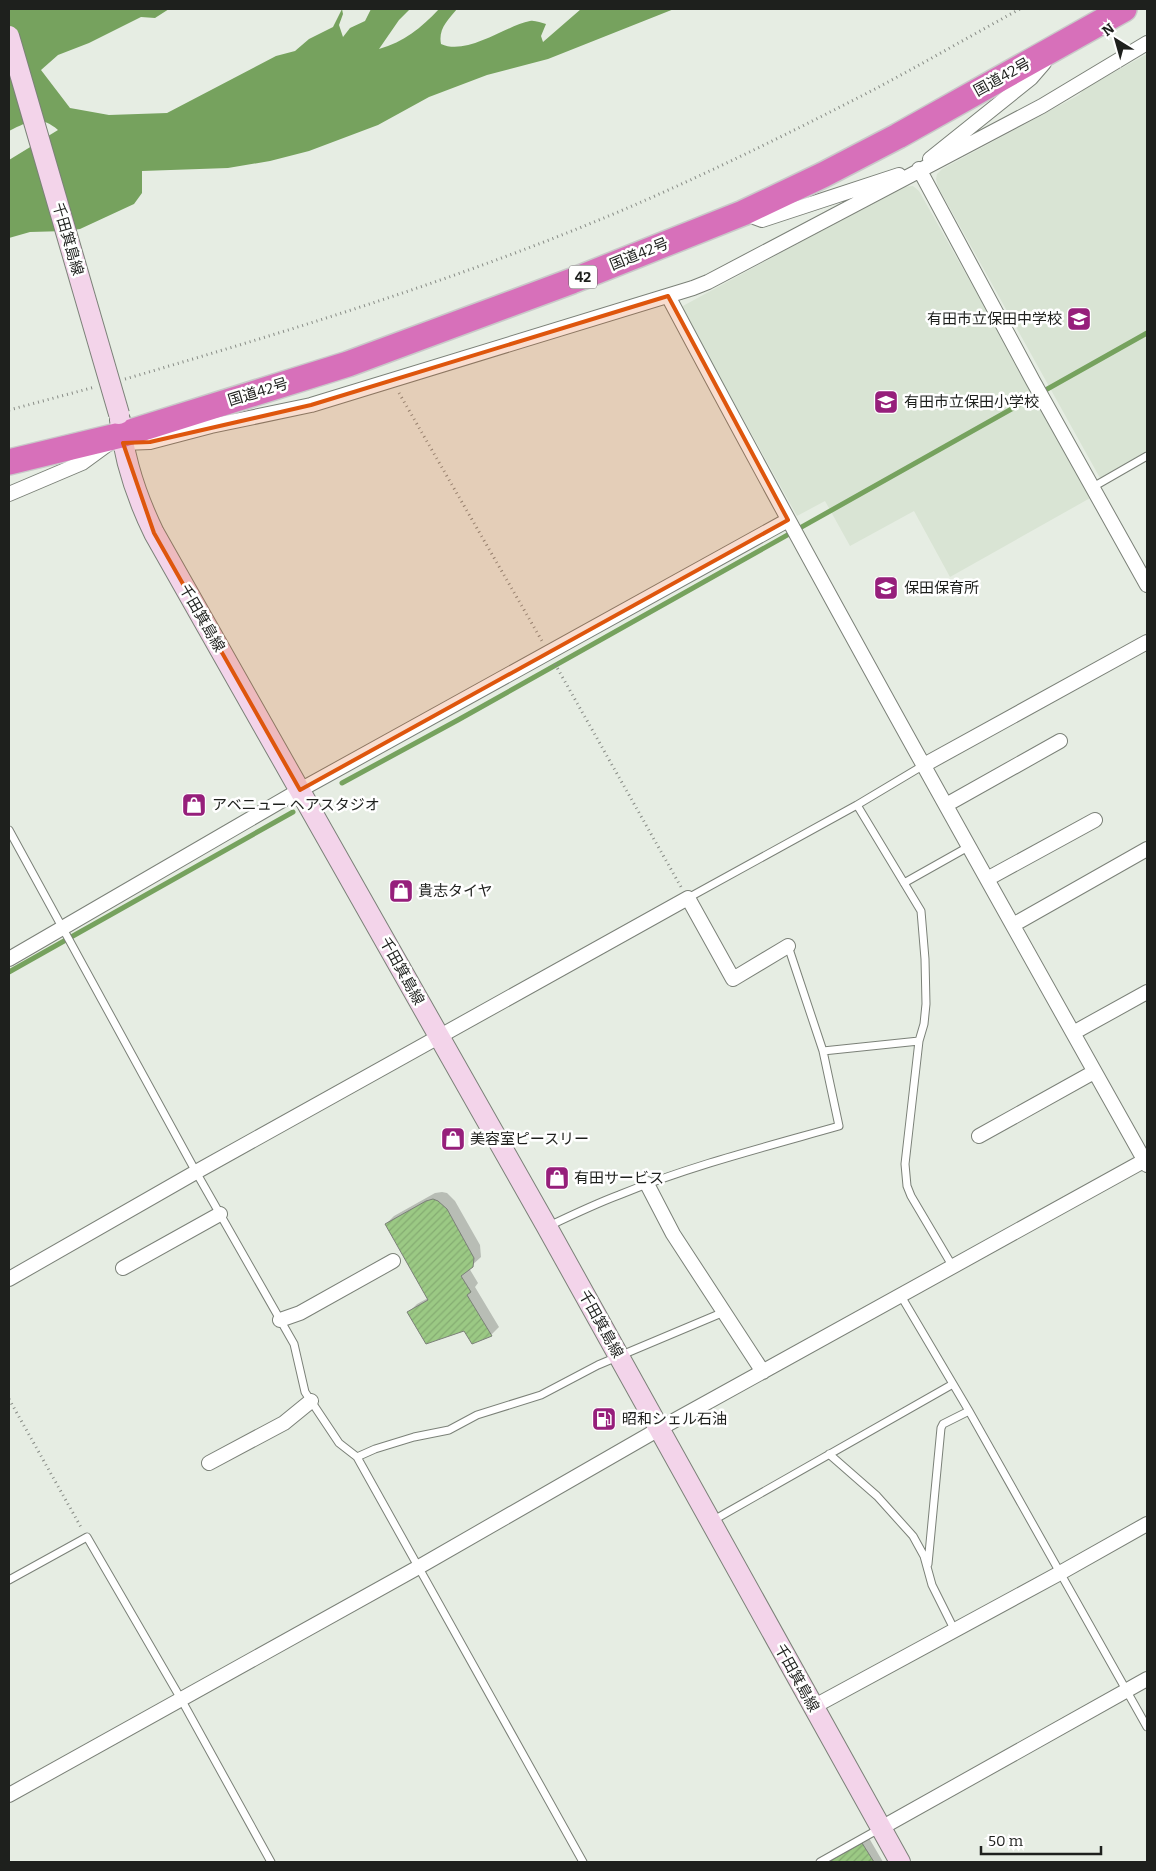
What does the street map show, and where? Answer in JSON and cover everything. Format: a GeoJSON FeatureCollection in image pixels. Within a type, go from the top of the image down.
{"type":"FeatureCollection","features":[{"type":"Feature","properties":{"kind":"highway","name":"国道42号"},"geometry":{"type":"LineString","coordinates":[[9,462],[348,364],[572,281],[743,213],[823,175],[898,136],[1124,9]]}},
{"type":"Feature","properties":{"kind":"main road","name":"千田箕島線"},"geometry":{"type":"LineString","coordinates":[[9,36],[121,431],[133,482],[154,533],[547,1227],[900,1862]]}},
{"type":"Feature","properties":{"kind":"street"},"geometry":{"type":"LineString","coordinates":[[9,494],[82,463],[121,431],[150,442],[211,426],[312,405],[668,296],[708,282],[919,170],[976,142],[1042,106],[1147,44]]}},
{"type":"Feature","properties":{"kind":"street"},"geometry":{"type":"LineString","coordinates":[[743,213],[762,220],[881,179],[919,170],[945,146],[1031,78],[1044,63],[1045,53]]}},
{"type":"Feature","properties":{"kind":"street"},"geometry":{"type":"LineString","coordinates":[[919,170],[1038,390],[1147,585]]}},
{"type":"Feature","properties":{"kind":"street"},"geometry":{"type":"LineString","coordinates":[[9,1795],[417,1568],[659,1429],[1146,1161],[968,847],[788,520],[668,296]]}},
{"type":"Feature","properties":{"kind":"street"},"geometry":{"type":"LineString","coordinates":[[9,959],[300,790],[788,520]]}},
{"type":"Feature","properties":{"kind":"street"},"geometry":{"type":"LineString","coordinates":[[924,765],[1147,642]]}},
{"type":"Feature","properties":{"kind":"street"},"geometry":{"type":"LineString","coordinates":[[946,805],[1060,741]]}},
{"type":"Feature","properties":{"kind":"street"},"geometry":{"type":"LineString","coordinates":[[987,879],[1095,820]]}},
{"type":"Feature","properties":{"kind":"street"},"geometry":{"type":"LineString","coordinates":[[1013,925],[1147,849]]}},
{"type":"Feature","properties":{"kind":"street"},"geometry":{"type":"LineString","coordinates":[[9,1279],[196,1172],[688,898],[733,979],[788,946]]}},
{"type":"Feature","properties":{"kind":"street"},"geometry":{"type":"LineString","coordinates":[[1073,1034],[1147,992]]}},
{"type":"Feature","properties":{"kind":"street"},"geometry":{"type":"LineString","coordinates":[[979,1136],[1094,1072]]}},
{"type":"Feature","properties":{"kind":"street"},"geometry":{"type":"LineString","coordinates":[[646,1184],[673,1234],[764,1372]]}},
{"type":"Feature","properties":{"kind":"street"},"geometry":{"type":"LineString","coordinates":[[123,1268],[220,1214]]}},
{"type":"Feature","properties":{"kind":"street"},"geometry":{"type":"LineString","coordinates":[[280,1320],[300,1313],[393,1261]]}},
{"type":"Feature","properties":{"kind":"street"},"geometry":{"type":"LineString","coordinates":[[209,1463],[270,1431],[295,1415],[311,1401]]}},
{"type":"Feature","properties":{"kind":"street"},"geometry":{"type":"LineString","coordinates":[[813,1707],[1147,1524]]}},
{"type":"Feature","properties":{"kind":"street"},"geometry":{"type":"LineString","coordinates":[[881,1828],[1147,1679]]}},
{"type":"Feature","properties":{"kind":"lane"},"geometry":{"type":"LineString","coordinates":[[1093,487],[1147,456]]}},
{"type":"Feature","properties":{"kind":"lane"},"geometry":{"type":"LineString","coordinates":[[688,898],[857,805],[924,765]]}},
{"type":"Feature","properties":{"kind":"lane"},"geometry":{"type":"LineString","coordinates":[[857,805],[916,901],[922,918],[926,1004],[924,1024],[919,1041],[905,1175],[911,1196],[953,1267]]}},
{"type":"Feature","properties":{"kind":"lane"},"geometry":{"type":"LineString","coordinates":[[9,830],[196,1172],[294,1344],[306,1392],[311,1401],[339,1443],[357,1457],[417,1568],[583,1862]]}},
{"type":"Feature","properties":{"kind":"lane"},"geometry":{"type":"LineString","coordinates":[[904,883],[968,847]]}},
{"type":"Feature","properties":{"kind":"lane"},"geometry":{"type":"LineString","coordinates":[[547,1227],[646,1184],[731,1156],[839,1126],[823,1052],[788,946]]}},
{"type":"Feature","properties":{"kind":"lane"},"geometry":{"type":"LineString","coordinates":[[823,1052],[919,1041]]}},
{"type":"Feature","properties":{"kind":"lane"},"geometry":{"type":"LineString","coordinates":[[901,1296],[969,1411],[1147,1727]]}},
{"type":"Feature","properties":{"kind":"lane"},"geometry":{"type":"LineString","coordinates":[[357,1457],[375,1449],[414,1437],[449,1430],[477,1415],[541,1394],[598,1365],[725,1311]]}},
{"type":"Feature","properties":{"kind":"lane"},"geometry":{"type":"LineString","coordinates":[[710,1522],[953,1384]]}},
{"type":"Feature","properties":{"kind":"lane"},"geometry":{"type":"LineString","coordinates":[[928,1567],[941,1428],[943,1424],[969,1411]]}},
{"type":"Feature","properties":{"kind":"lane"},"geometry":{"type":"LineString","coordinates":[[829,1454],[877,1496],[920,1547],[928,1567],[932,1585],[954,1629]]}},
{"type":"Feature","properties":{"kind":"lane"},"geometry":{"type":"LineString","coordinates":[[9,1580],[87,1537],[181,1699],[271,1862]]}},
{"type":"Feature","properties":{"kind":"lane"},"geometry":{"type":"LineString","coordinates":[[820,1862],[881,1828]]}},
{"type":"Feature","properties":{"kind":"path"},"geometry":{"type":"LineString","coordinates":[[123,380],[323,320],[499,259],[610,215],[748,152],[868,92],[1020,9]]}},
{"type":"Feature","properties":{"kind":"path"},"geometry":{"type":"LineString","coordinates":[[9,410],[104,384]]}},
{"type":"Feature","properties":{"kind":"path"},"geometry":{"type":"LineString","coordinates":[[9,1399],[87,1537]]}},
{"type":"Feature","properties":{"kind":"highlighted area"},"geometry":{"type":"Polygon","coordinates":[[[668,296],[788,520],[300,790],[154,533],[123,443],[150,442],[311,405],[668,296]]]}},
{"type":"Feature","properties":{"kind":"shaded area"},"geometry":{"type":"Polygon","coordinates":[[[9,9],[169,9],[155,18],[141,17],[89,43],[58,55],[41,70],[70,108],[109,115],[167,113],[276,56],[295,51],[309,39],[333,27],[342,9],[343,14],[339,25],[343,37],[350,28],[365,21],[371,9],[410,9],[399,20],[379,49],[412,34],[439,9],[457,9],[444,25],[440,39],[441,44],[451,47],[474,43],[532,21],[546,24],[541,36],[543,42],[581,9],[674,9],[548,59],[487,75],[429,97],[378,125],[309,151],[270,161],[228,168],[142,171],[142,193],[134,204],[80,229],[30,232],[9,238],[9,160],[58,130],[45,122],[34,121],[9,131],[9,9]]]}},
{"type":"Feature","properties":{"kind":"shaded area","name":"有田市立保田中学校"},"geometry":{"type":"Polygon","coordinates":[[[1147,54],[1147,451],[1100,478],[938,187],[936,179],[937,174],[942,169],[1079,95],[1084,89],[1147,54]]]}},
{"type":"Feature","properties":{"kind":"shaded area","name":"有田市立保田小学校"},"geometry":{"type":"Polygon","coordinates":[[[913,186],[919,191],[1092,497],[950,577],[914,511],[850,546],[825,501],[797,516],[681,307],[902,187],[913,186]]]}},
{"type":"Feature","properties":{"kind":"building"},"geometry":{"type":"Polygon","coordinates":[[[433,1199],[447,1209],[474,1258],[473,1267],[461,1276],[471,1292],[467,1295],[492,1336],[472,1344],[464,1331],[426,1344],[407,1312],[428,1300],[385,1224],[433,1199]]]}},
{"type":"Feature","properties":{"kind":"building"},"geometry":{"type":"Polygon","coordinates":[[[862,1843],[874,1862],[828,1862],[862,1843]]]}},
{"type":"Feature","properties":{"kind":"waterway"},"geometry":{"type":"LineString","coordinates":[[342,783],[458,720],[1147,333]]}},
{"type":"Feature","properties":{"kind":"waterway"},"geometry":{"type":"LineString","coordinates":[[9,972],[293,812]]}},
{"type":"Feature","properties":{"kind":"place","name":"有田市立保田中学校"},"geometry":{"type":"Point","coordinates":[1079,319]}},
{"type":"Feature","properties":{"kind":"place","name":"有田市立保田小学校"},"geometry":{"type":"Point","coordinates":[886,402]}},
{"type":"Feature","properties":{"kind":"place","name":"保田保育所"},"geometry":{"type":"Point","coordinates":[886,588]}},
{"type":"Feature","properties":{"kind":"place","name":"アベニュー ヘアスタジオ"},"geometry":{"type":"Point","coordinates":[194,805]}},
{"type":"Feature","properties":{"kind":"place","name":"貴志タイヤ"},"geometry":{"type":"Point","coordinates":[401,891]}},
{"type":"Feature","properties":{"kind":"place","name":"美容室ピースリー"},"geometry":{"type":"Point","coordinates":[453,1139]}},
{"type":"Feature","properties":{"kind":"place","name":"有田サービス"},"geometry":{"type":"Point","coordinates":[557,1178]}},
{"type":"Feature","properties":{"kind":"place","name":"昭和シェル石油"},"geometry":{"type":"Point","coordinates":[604,1419]}}]}
